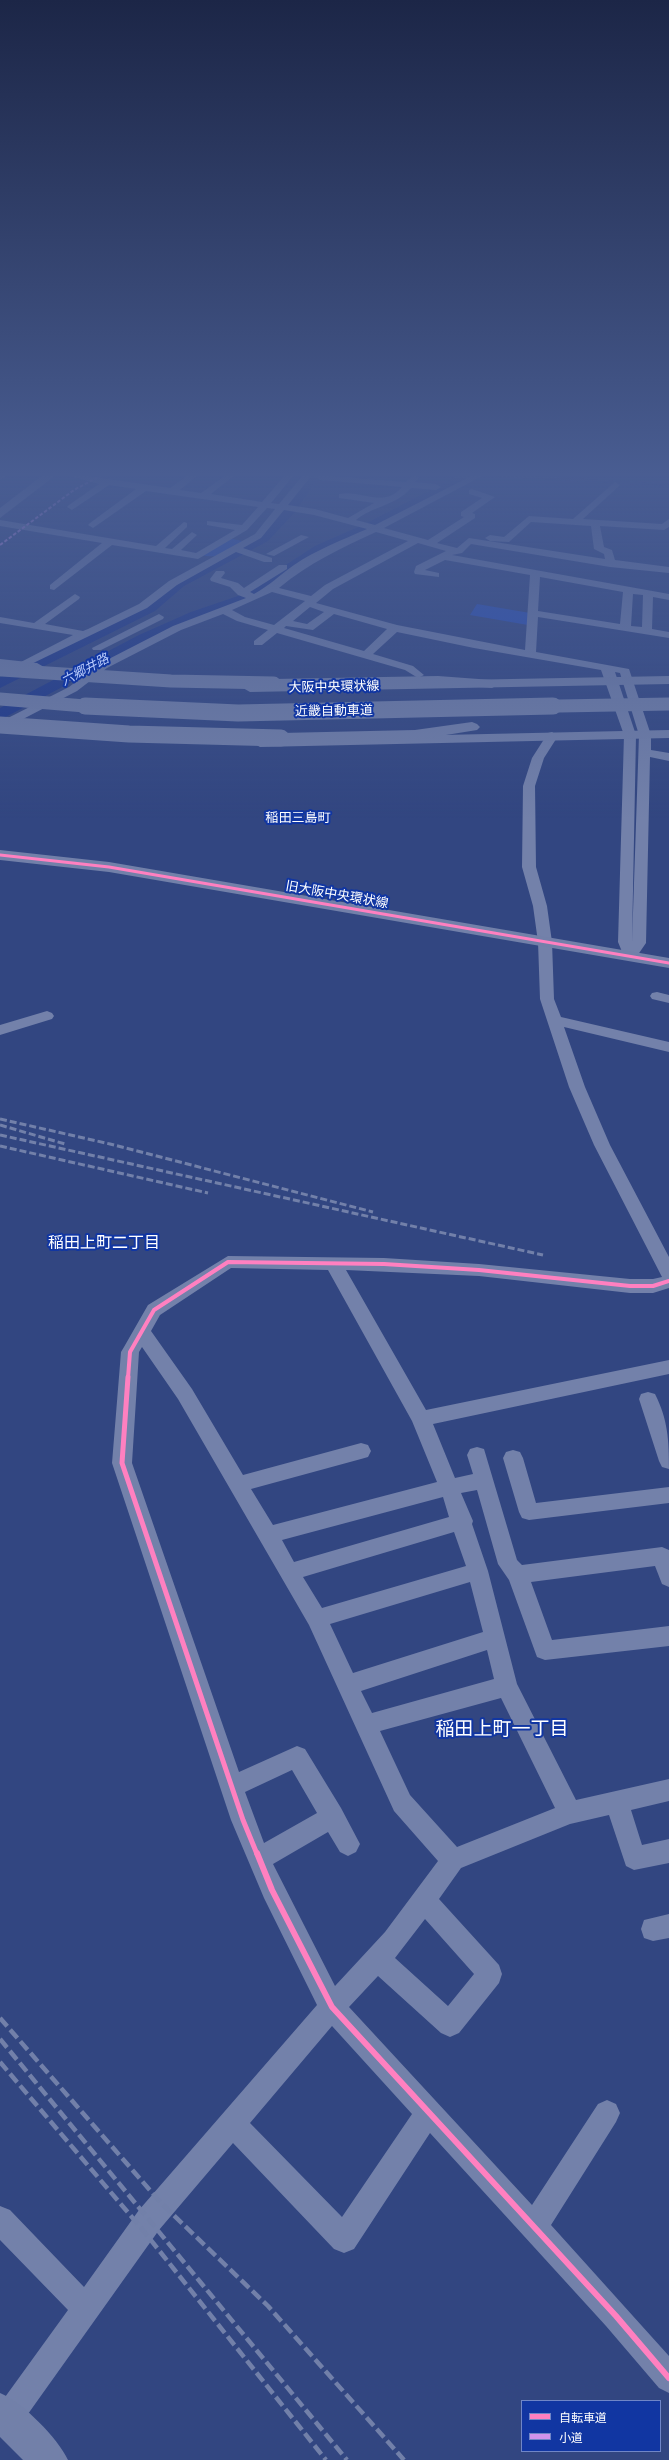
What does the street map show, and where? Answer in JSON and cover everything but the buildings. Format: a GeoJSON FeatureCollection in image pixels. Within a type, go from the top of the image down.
{"type":"FeatureCollection","features":[{"type":"Feature","properties":{"kind":"highway"},"geometry":{"type":"LineString","coordinates":[[2,670],[171,681],[274,683],[438,680],[492,684]]}},
{"type":"Feature","properties":{"kind":"highway","name":"近畿自動車道"},"geometry":{"type":"LineString","coordinates":[[0,699],[108,708],[238,713],[669,704]]}},
{"type":"Feature","properties":{"kind":"highway","name":"近畿自動車道"},"geometry":{"type":"LineString","coordinates":[[3,721],[110,717],[238,722],[669,714]]}},
{"type":"Feature","properties":{"kind":"highway"},"geometry":{"type":"LineString","coordinates":[[3,721],[129,734],[281,738],[415,735],[472,727]]}},
{"type":"Feature","properties":{"kind":"main road"},"geometry":{"type":"LineString","coordinates":[[23,669],[41,667],[85,675],[256,678],[609,673]]}},
{"type":"Feature","properties":{"kind":"main road","name":"大阪中央環状線"},"geometry":{"type":"LineString","coordinates":[[2,670],[23,669],[58,679],[85,675],[241,688],[492,684],[609,673],[669,680]]}},
{"type":"Feature","properties":{"kind":"main road"},"geometry":{"type":"LineString","coordinates":[[627,676],[669,670]]}},
{"type":"Feature","properties":{"kind":"main road"},"geometry":{"type":"LineString","coordinates":[[3,721],[205,731],[345,731],[472,727],[628,730]]}},
{"type":"Feature","properties":{"kind":"main road"},"geometry":{"type":"LineString","coordinates":[[3,721],[117,739],[258,743],[552,736],[643,729],[669,723]]}},
{"type":"Feature","properties":{"kind":"main road"},"geometry":{"type":"LineString","coordinates":[[643,729],[669,734]]}},
{"type":"Feature","properties":{"kind":"main road","name":"旧大阪中央環状線"},"geometry":{"type":"LineString","coordinates":[[0,855],[109,867],[669,963]]}},
{"type":"Feature","properties":{"kind":"main road"},"geometry":{"type":"LineString","coordinates":[[4,2415],[49,2460]]}},
{"type":"Feature","properties":{"kind":"street"},"geometry":{"type":"LineString","coordinates":[[22,624],[57,590]]}},
{"type":"Feature","properties":{"kind":"street"},"geometry":{"type":"LineString","coordinates":[[23,669],[143,606],[163,590]]}},
{"type":"Feature","properties":{"kind":"street"},"geometry":{"type":"LineString","coordinates":[[240,590],[242,593],[254,598]]}},
{"type":"Feature","properties":{"kind":"street"},"geometry":{"type":"LineString","coordinates":[[242,593],[247,590]]}},
{"type":"Feature","properties":{"kind":"street"},"geometry":{"type":"LineString","coordinates":[[3,721],[85,675],[177,628],[225,611],[269,590]]}},
{"type":"Feature","properties":{"kind":"street"},"geometry":{"type":"LineString","coordinates":[[273,590],[333,610],[395,628],[474,645],[530,654],[609,673],[628,730],[625,942],[630,956]]}},
{"type":"Feature","properties":{"kind":"street"},"geometry":{"type":"LineString","coordinates":[[258,643],[282,626],[326,590]]}},
{"type":"Feature","properties":{"kind":"street"},"geometry":{"type":"LineString","coordinates":[[530,654],[535,590]]}},
{"type":"Feature","properties":{"kind":"street"},"geometry":{"type":"LineString","coordinates":[[625,628],[628,590],[648,594],[667,593]]}},
{"type":"Feature","properties":{"kind":"street"},"geometry":{"type":"LineString","coordinates":[[647,632],[648,594]]}},
{"type":"Feature","properties":{"kind":"street"},"geometry":{"type":"LineString","coordinates":[[35,626],[75,597]]}},
{"type":"Feature","properties":{"kind":"street"},"geometry":{"type":"LineString","coordinates":[[225,611],[241,619],[282,626],[309,628],[333,610]]}},
{"type":"Feature","properties":{"kind":"street"},"geometry":{"type":"LineString","coordinates":[[533,613],[669,635]]}},
{"type":"Feature","properties":{"kind":"street"},"geometry":{"type":"LineString","coordinates":[[97,648],[159,617]]}},
{"type":"Feature","properties":{"kind":"street"},"geometry":{"type":"LineString","coordinates":[[0,620],[94,633],[113,640]]}},
{"type":"Feature","properties":{"kind":"street"},"geometry":{"type":"LineString","coordinates":[[282,626],[365,656],[410,668],[418,675]]}},
{"type":"Feature","properties":{"kind":"street"},"geometry":{"type":"LineString","coordinates":[[365,656],[395,628]]}},
{"type":"Feature","properties":{"kind":"street"},"geometry":{"type":"LineString","coordinates":[[627,676],[643,729],[645,753],[639,943],[630,956]]}},
{"type":"Feature","properties":{"kind":"street"},"geometry":{"type":"LineString","coordinates":[[552,736],[538,758],[529,786],[529,867],[540,906],[545,942],[547,999],[577,1087],[602,1145],[652,1238],[669,1274]]}},
{"type":"Feature","properties":{"kind":"street"},"geometry":{"type":"LineString","coordinates":[[645,753],[669,757]]}},
{"type":"Feature","properties":{"kind":"street"},"geometry":{"type":"LineString","coordinates":[[0,1030],[47,1016]]}},
{"type":"Feature","properties":{"kind":"street"},"geometry":{"type":"LineString","coordinates":[[553,1020],[669,1047]]}},
{"type":"Feature","properties":{"kind":"street"},"geometry":{"type":"LineString","coordinates":[[652,1238],[669,1242]]}},
{"type":"Feature","properties":{"kind":"street"},"geometry":{"type":"LineString","coordinates":[[669,1281],[653,1286],[630,1286],[479,1270],[334,1263],[228,1262],[154,1310],[130,1352],[122,1463],[203,1697],[232,1787],[259,1860],[282,1911],[332,2007],[533,2228],[616,2316],[669,2378]]}},
{"type":"Feature","properties":{"kind":"street"},"geometry":{"type":"LineString","coordinates":[[334,1263],[421,1419],[463,1522],[478,1571],[508,1686],[570,1813]]}},
{"type":"Feature","properties":{"kind":"street"},"geometry":{"type":"LineString","coordinates":[[142,1332],[185,1394],[317,1619],[402,1803],[452,1860]]}},
{"type":"Feature","properties":{"kind":"street"},"geometry":{"type":"LineString","coordinates":[[421,1419],[669,1367]]}},
{"type":"Feature","properties":{"kind":"street"},"geometry":{"type":"LineString","coordinates":[[648,1399],[665,1439],[669,1461]]}},
{"type":"Feature","properties":{"kind":"street"},"geometry":{"type":"LineString","coordinates":[[238,1484],[361,1451]]}},
{"type":"Feature","properties":{"kind":"street"},"geometry":{"type":"LineString","coordinates":[[477,1455],[508,1564],[518,1576],[545,1650],[669,1636]]}},
{"type":"Feature","properties":{"kind":"street"},"geometry":{"type":"LineString","coordinates":[[513,1458],[528,1512],[669,1495]]}},
{"type":"Feature","properties":{"kind":"street"},"geometry":{"type":"LineString","coordinates":[[269,1535],[449,1487],[484,1480]]}},
{"type":"Feature","properties":{"kind":"street"},"geometry":{"type":"LineString","coordinates":[[290,1572],[463,1522]]}},
{"type":"Feature","properties":{"kind":"street"},"geometry":{"type":"LineString","coordinates":[[518,1576],[662,1556],[669,1576]]}},
{"type":"Feature","properties":{"kind":"street"},"geometry":{"type":"LineString","coordinates":[[317,1619],[478,1571]]}},
{"type":"Feature","properties":{"kind":"street"},"geometry":{"type":"LineString","coordinates":[[348,1685],[495,1638]]}},
{"type":"Feature","properties":{"kind":"street"},"geometry":{"type":"LineString","coordinates":[[366,1725],[508,1686]]}},
{"type":"Feature","properties":{"kind":"street"},"geometry":{"type":"LineString","coordinates":[[232,1787],[297,1757],[333,1816],[348,1844]]}},
{"type":"Feature","properties":{"kind":"street"},"geometry":{"type":"LineString","coordinates":[[4,2415],[86,2309],[145,2224],[332,2007],[394,1941],[452,1860],[570,1813],[669,1790]]}},
{"type":"Feature","properties":{"kind":"street"},"geometry":{"type":"LineString","coordinates":[[617,1802],[634,1858],[669,1851]]}},
{"type":"Feature","properties":{"kind":"street"},"geometry":{"type":"LineString","coordinates":[[259,1860],[333,1816]]}},
{"type":"Feature","properties":{"kind":"street"},"geometry":{"type":"LineString","coordinates":[[377,1959],[450,2024],[490,1974],[424,1900]]}},
{"type":"Feature","properties":{"kind":"street"},"geometry":{"type":"LineString","coordinates":[[232,2123],[344,2239],[428,2113]]}},
{"type":"Feature","properties":{"kind":"street"},"geometry":{"type":"LineString","coordinates":[[533,2228],[607,2113]]}},
{"type":"Feature","properties":{"kind":"street"},"geometry":{"type":"LineString","coordinates":[[0,2220],[86,2309]]}},
{"type":"Feature","properties":{"kind":"shaded area"},"geometry":{"type":"Polygon","coordinates":[[[477,604],[530,613],[528,625],[470,615],[477,604]]]}},
{"type":"Feature","properties":{"kind":"shaded area"},"geometry":{"type":"Polygon","coordinates":[[[353,894],[383,897],[381,905],[351,901],[353,894]]]}},
{"type":"Feature","properties":{"kind":"waterway"},"geometry":{"type":"LineString","coordinates":[[0,683],[150,608],[171,590]]}},
{"type":"Feature","properties":{"kind":"waterway","name":"六郷井路"},"geometry":{"type":"LineString","coordinates":[[0,715],[144,638],[196,615],[243,599],[257,590]]}},
{"type":"Feature","properties":{"kind":"railway"},"geometry":{"type":"LineString","coordinates":[[0,1119],[110,1144],[373,1212]]}},
{"type":"Feature","properties":{"kind":"railway"},"geometry":{"type":"LineString","coordinates":[[0,1125],[65,1144]]}},
{"type":"Feature","properties":{"kind":"railway"},"geometry":{"type":"LineString","coordinates":[[0,1135],[543,1255]]}},
{"type":"Feature","properties":{"kind":"railway"},"geometry":{"type":"LineString","coordinates":[[0,1146],[208,1193]]}},
{"type":"Feature","properties":{"kind":"railway"},"geometry":{"type":"LineString","coordinates":[[0,2018],[162,2204],[268,2306],[404,2460]]}},
{"type":"Feature","properties":{"kind":"railway"},"geometry":{"type":"LineString","coordinates":[[0,2039],[347,2460]]}},
{"type":"Feature","properties":{"kind":"railway"},"geometry":{"type":"LineString","coordinates":[[0,2062],[142,2229],[326,2460]]}},
{"type":"Feature","properties":{"kind":"cycle path"},"geometry":{"type":"LineString","coordinates":[[0,855],[109,867],[669,963]]}},
{"type":"Feature","properties":{"kind":"cycle path"},"geometry":{"type":"LineString","coordinates":[[669,1281],[653,1286],[630,1286],[479,1270],[384,1264],[228,1262],[154,1310],[130,1352],[122,1463],[203,1697],[243,1820],[272,1890],[332,2007],[616,2316],[669,2378]]}},
{"type":"Feature","properties":{"kind":"district","name":"稲田三島町"},"geometry":{"type":"Point","coordinates":[298,818]}},
{"type":"Feature","properties":{"kind":"district","name":"稲田上町二丁目"},"geometry":{"type":"Point","coordinates":[104,1243]}},
{"type":"Feature","properties":{"kind":"district","name":"稲田上町一丁目"},"geometry":{"type":"Point","coordinates":[502,1729]}}]}
